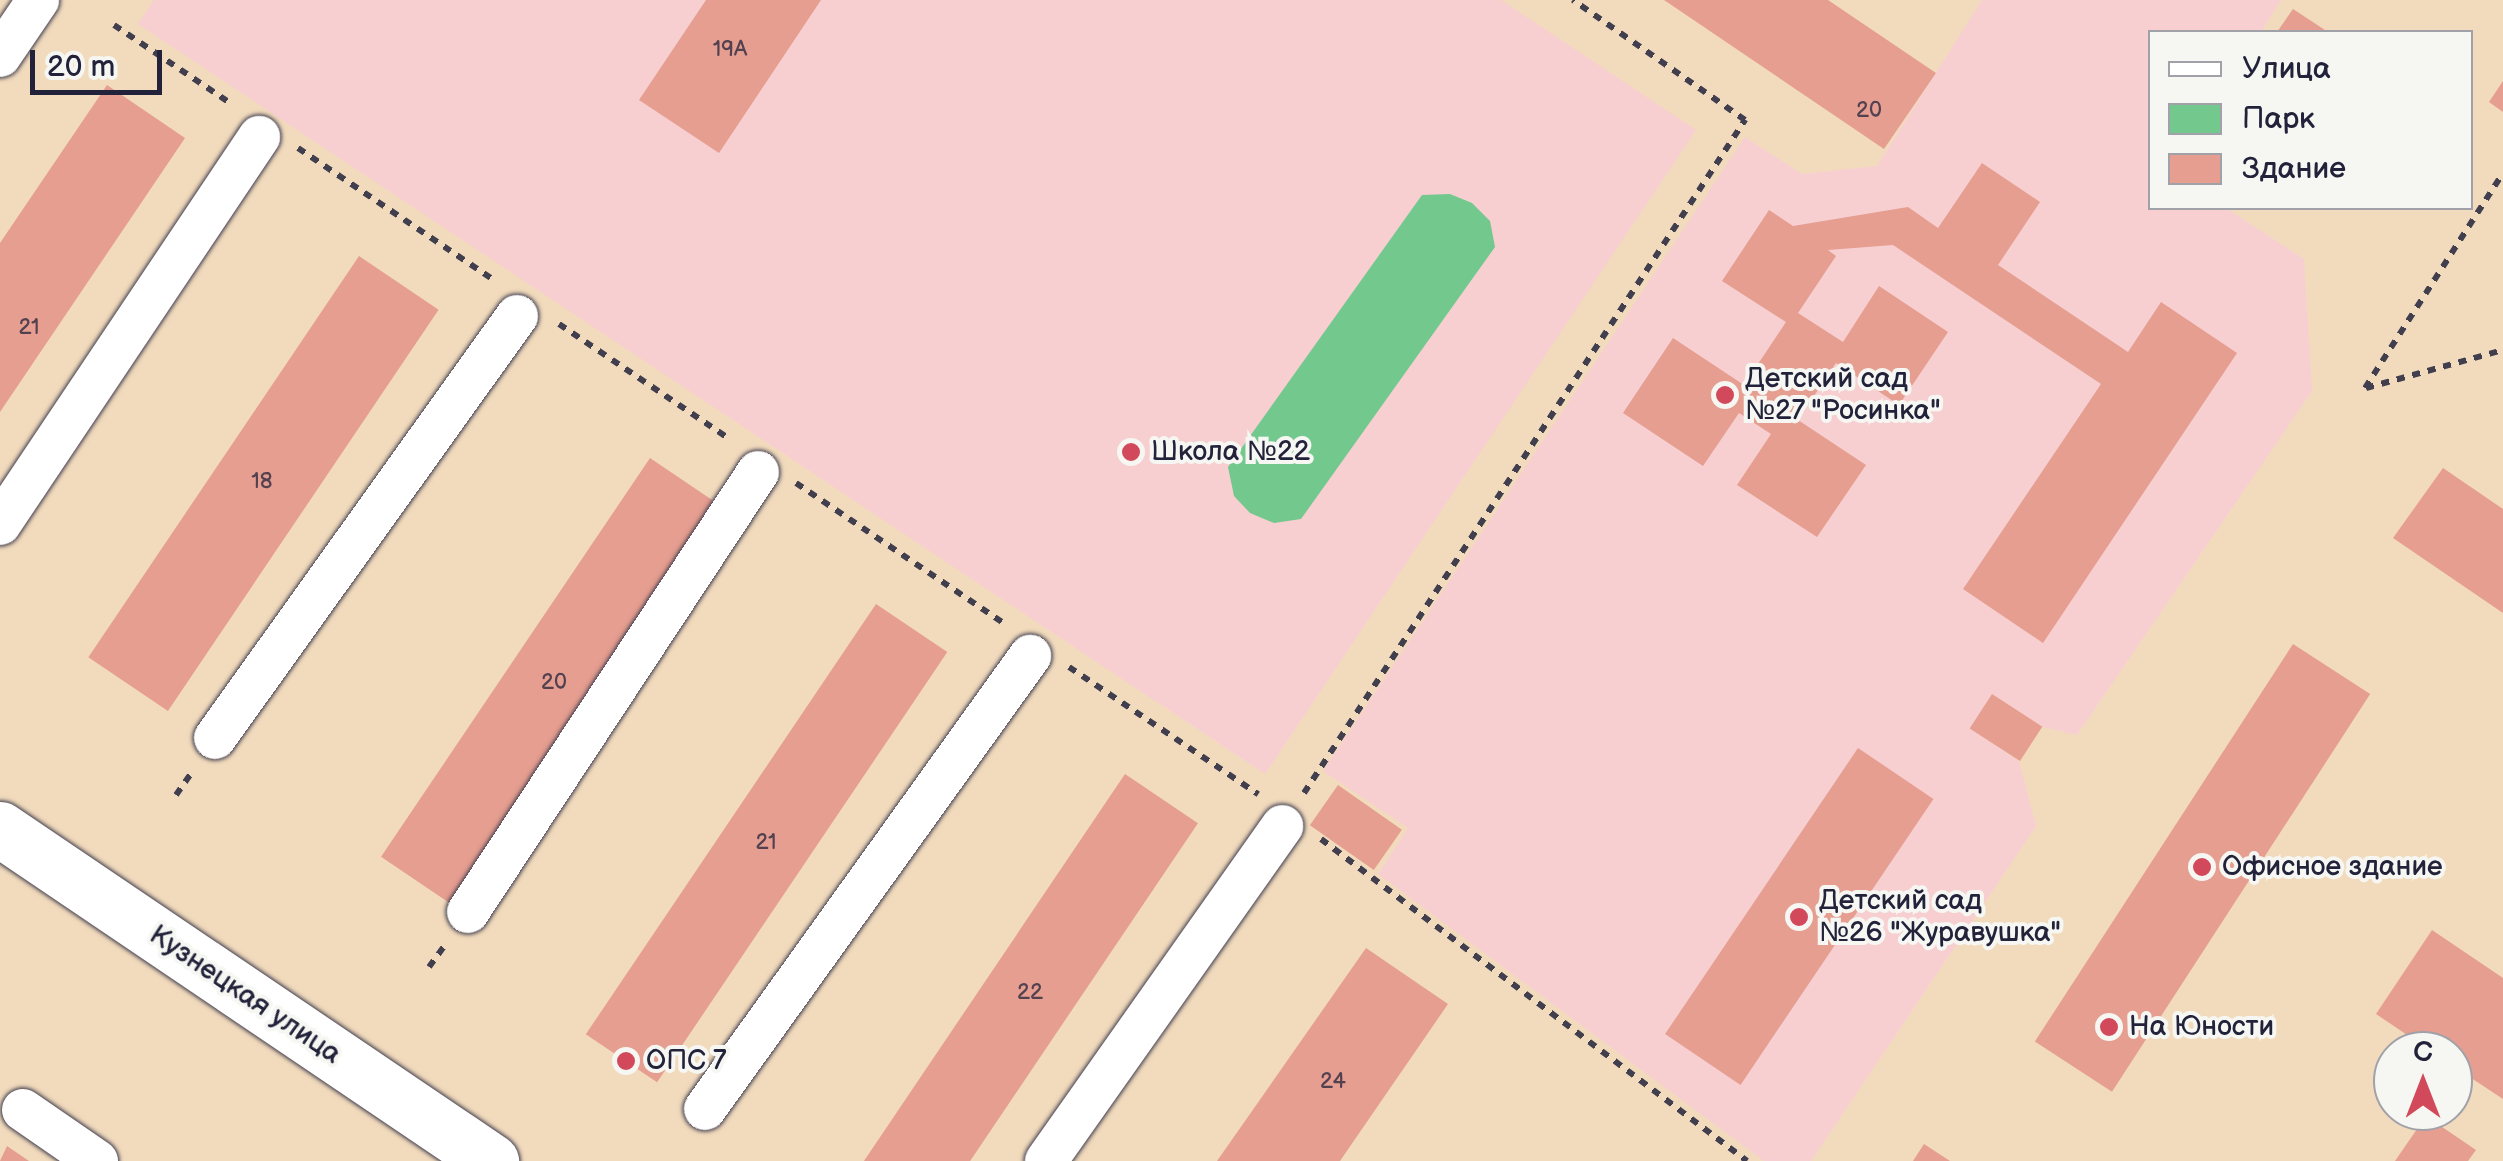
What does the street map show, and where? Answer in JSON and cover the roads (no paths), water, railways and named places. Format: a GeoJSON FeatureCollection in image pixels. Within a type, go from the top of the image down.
{"type":"FeatureCollection","features":[{"type":"Feature","properties":{"kind":"main road","name":"Кузнецкая улица"},"geometry":{"type":"LineString","coordinates":[[0,829],[483,1159]]}},
{"type":"Feature","properties":{"kind":"street"},"geometry":{"type":"LineString","coordinates":[[0,56],[38,0]]}},
{"type":"Feature","properties":{"kind":"street"},"geometry":{"type":"LineString","coordinates":[[0,524],[262,129]]}},
{"type":"Feature","properties":{"kind":"street"},"geometry":{"type":"LineString","coordinates":[[215,738],[524,307]]}},
{"type":"Feature","properties":{"kind":"street"},"geometry":{"type":"LineString","coordinates":[[468,912],[764,467]]}},
{"type":"Feature","properties":{"kind":"street"},"geometry":{"type":"LineString","coordinates":[[705,1108],[1032,647]]}},
{"type":"Feature","properties":{"kind":"street"},"geometry":{"type":"LineString","coordinates":[[1046,1161],[1286,820]]}},
{"type":"Feature","properties":{"kind":"street"},"geometry":{"type":"LineString","coordinates":[[23,1110],[97,1161]]}},
{"type":"Feature","properties":{"kind":"place","name":"Детский сад №27 \"Росинка\""},"geometry":{"type":"Point","coordinates":[1725,395]}},
{"type":"Feature","properties":{"kind":"place","name":"Школа №22"},"geometry":{"type":"Point","coordinates":[1131,452]}},
{"type":"Feature","properties":{"kind":"place","name":"Офисное здание"},"geometry":{"type":"Point","coordinates":[2202,867]}},
{"type":"Feature","properties":{"kind":"place","name":"Детский сад №26 \"Журавушка\""},"geometry":{"type":"Point","coordinates":[1799,917]}},
{"type":"Feature","properties":{"kind":"place","name":"На Юности"},"geometry":{"type":"Point","coordinates":[2109,1027]}},
{"type":"Feature","properties":{"kind":"place","name":"ОПС 7"},"geometry":{"type":"Point","coordinates":[626,1061]}}]}
